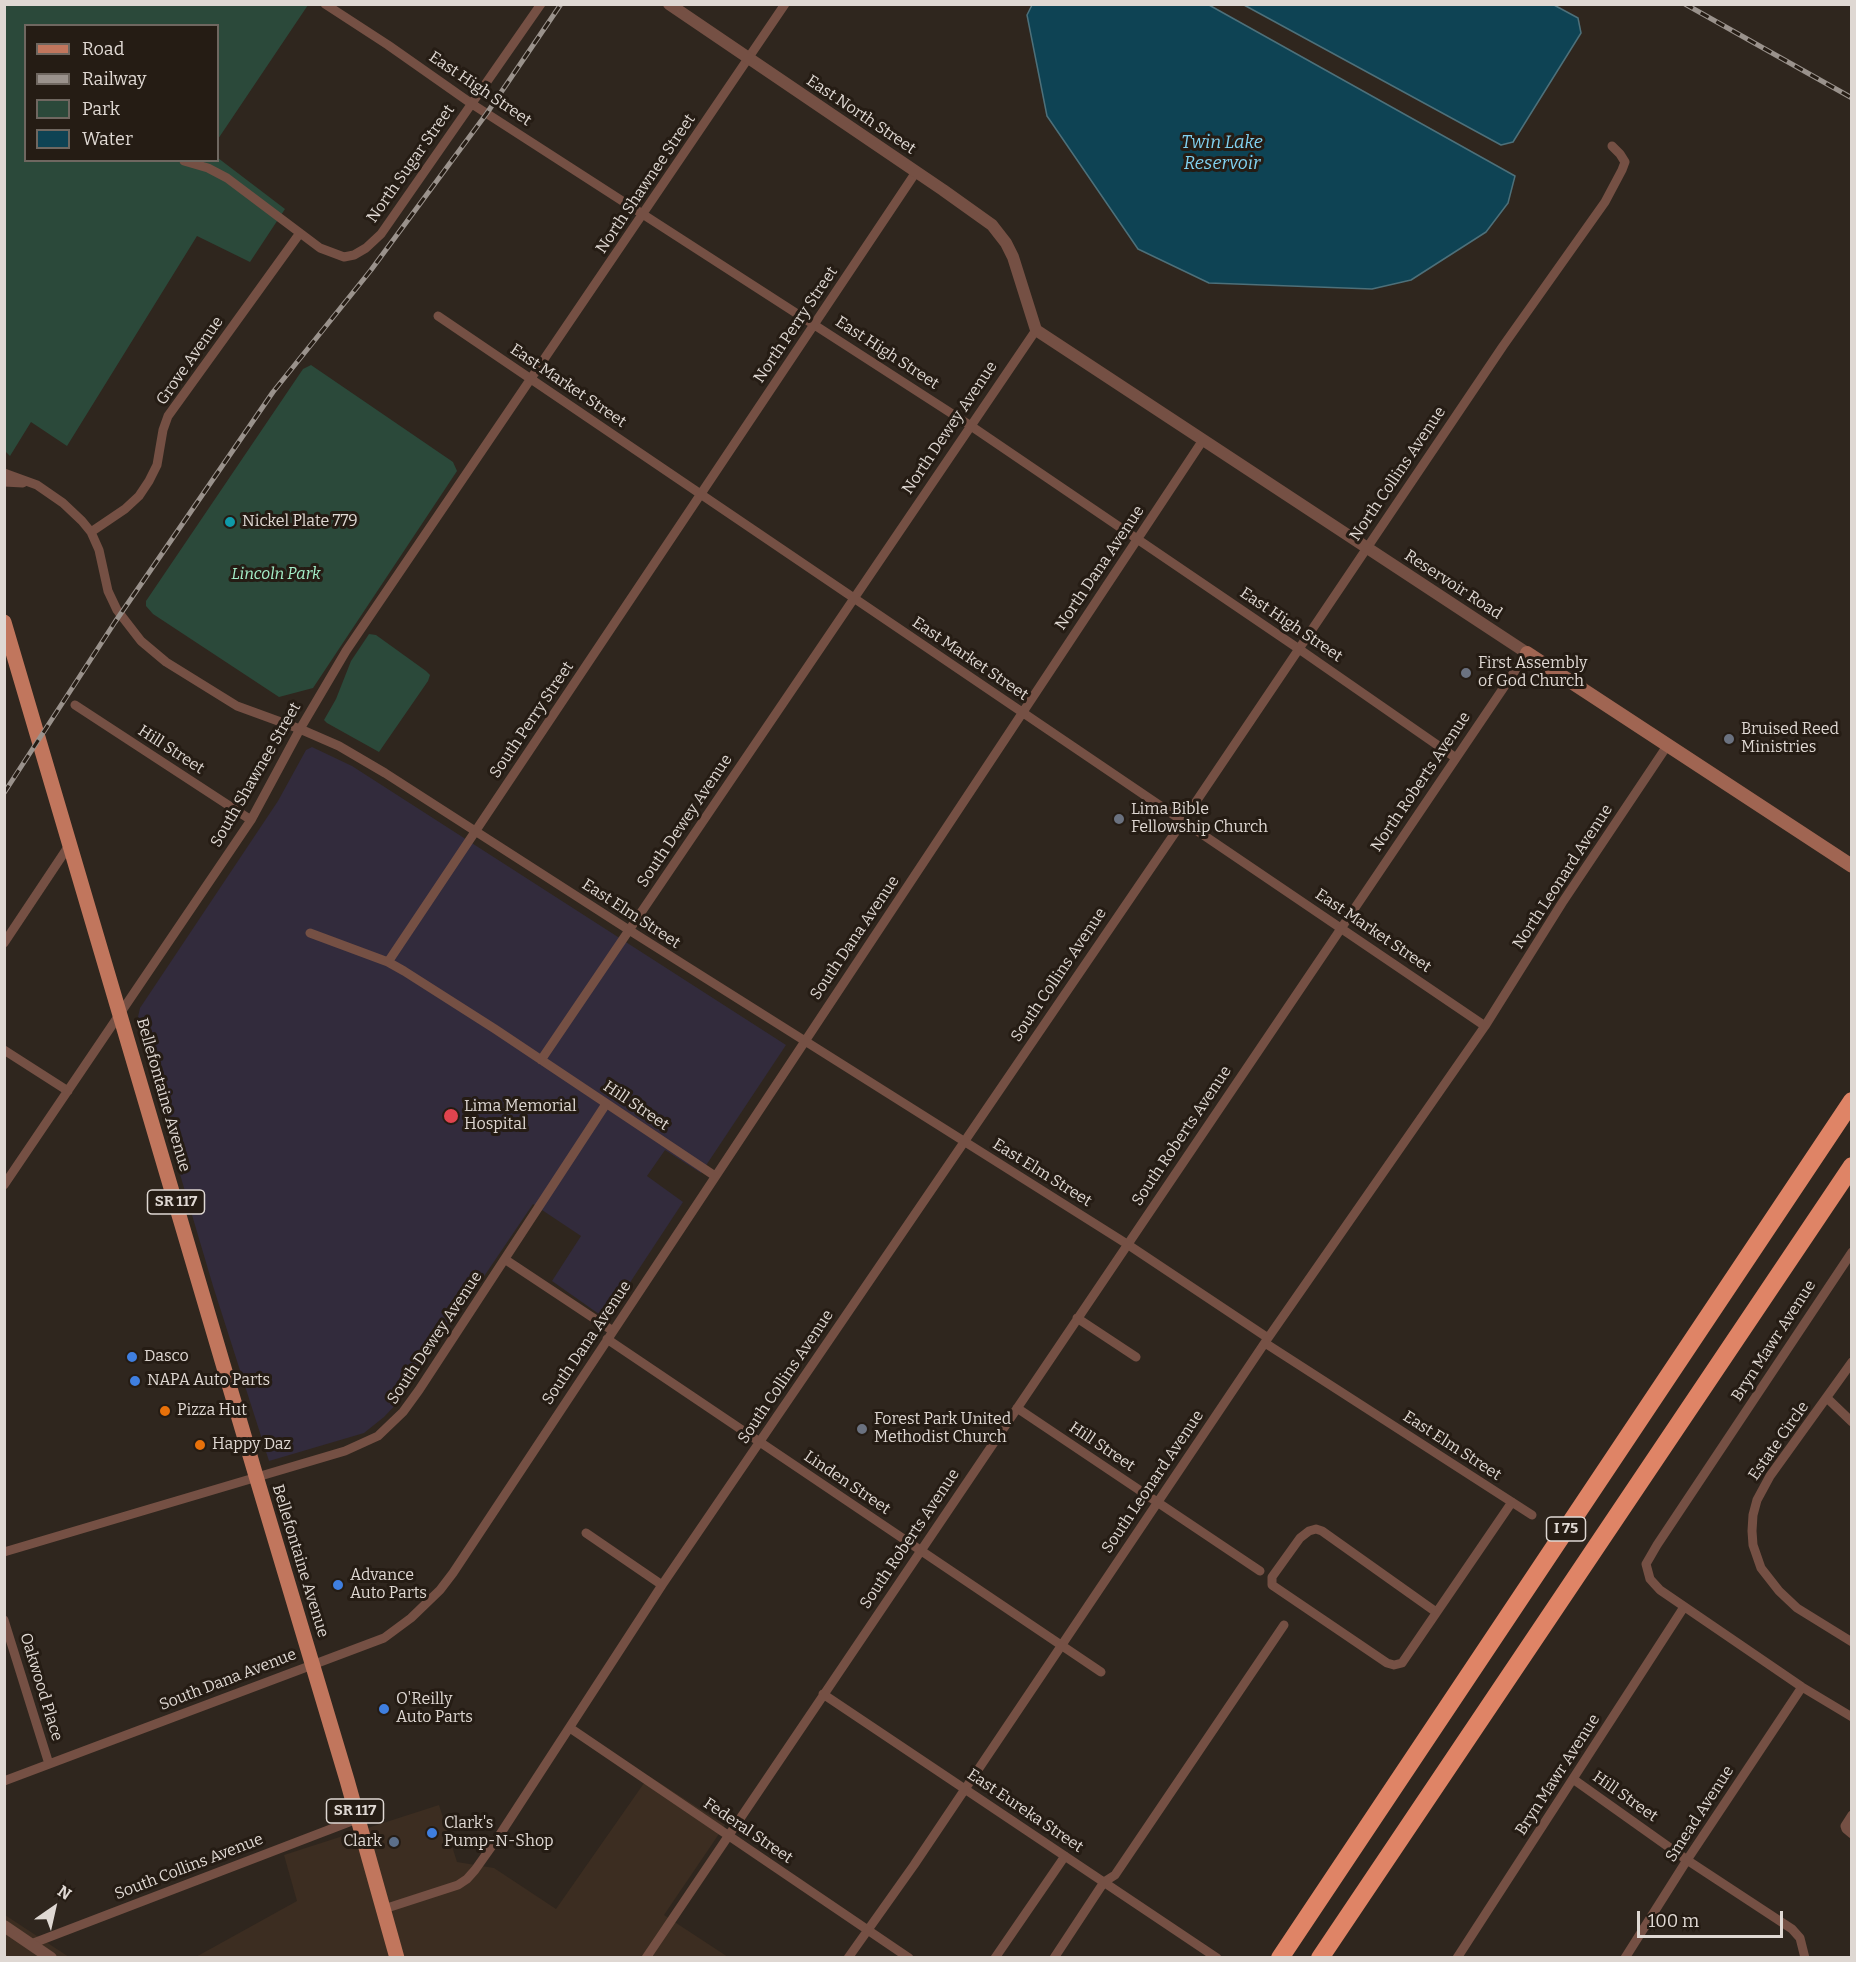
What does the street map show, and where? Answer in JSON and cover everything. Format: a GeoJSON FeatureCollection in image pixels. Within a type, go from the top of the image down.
{"type":"FeatureCollection","features":[{"type":"Feature","properties":{"kind":"highway","name":"I 75"},"geometry":{"type":"LineString","coordinates":[[1280,1958],[1851,1101]]}},
{"type":"Feature","properties":{"kind":"highway","name":"I 75"},"geometry":{"type":"LineString","coordinates":[[1320,1958],[1851,1166]]}},
{"type":"Feature","properties":{"kind":"highway"},"geometry":{"type":"LineString","coordinates":[[1331,1958],[1504,1689],[1504,1682]]}},
{"type":"Feature","properties":{"kind":"highway"},"geometry":{"type":"LineString","coordinates":[[1274,1958],[1287,1941],[1293,1938]]}},
{"type":"Feature","properties":{"kind":"main road","name":"Bellefontaine Avenue"},"geometry":{"type":"LineString","coordinates":[[4,622],[397,1958]]}},
{"type":"Feature","properties":{"kind":"main road","name":"Reservoir Road"},"geometry":{"type":"LineString","coordinates":[[1527,653],[1851,866]]}},
{"type":"Feature","properties":{"kind":"street","name":"East High Street"},"geometry":{"type":"LineString","coordinates":[[325,4],[472,104],[971,426],[1456,758]]}},
{"type":"Feature","properties":{"kind":"street","name":"North Sugar Street"},"geometry":{"type":"LineString","coordinates":[[300,233],[320,248],[344,257],[354,255],[366,248],[381,234],[541,4]]}},
{"type":"Feature","properties":{"kind":"street","name":"East North Street"},"geometry":{"type":"LineString","coordinates":[[669,4],[992,225],[1006,243],[1017,268],[1036,330]]}},
{"type":"Feature","properties":{"kind":"street","name":"North Shawnee Street"},"geometry":{"type":"LineString","coordinates":[[531,379],[785,4]]}},
{"type":"Feature","properties":{"kind":"street","name":"North Collins Avenue"},"geometry":{"type":"LineString","coordinates":[[1183,821],[1503,346],[1605,202],[1625,162],[1612,146]]}},
{"type":"Feature","properties":{"kind":"street"},"geometry":{"type":"LineString","coordinates":[[187,162],[208,168],[227,178],[300,233]]}},
{"type":"Feature","properties":{"kind":"street","name":"North Perry Street"},"geometry":{"type":"LineString","coordinates":[[701,494],[916,172]]}},
{"type":"Feature","properties":{"kind":"street","name":"Grove Avenue"},"geometry":{"type":"LineString","coordinates":[[91,532],[125,509],[139,496],[157,465],[163,430],[168,416],[300,233]]}},
{"type":"Feature","properties":{"kind":"street","name":"East Market Street"},"geometry":{"type":"LineString","coordinates":[[438,316],[1485,1026]]}},
{"type":"Feature","properties":{"kind":"street","name":"Reservoir Road"},"geometry":{"type":"LineString","coordinates":[[1036,330],[1527,653]]}},
{"type":"Feature","properties":{"kind":"street","name":"North Dewey Avenue"},"geometry":{"type":"LineString","coordinates":[[854,598],[1036,330]]}},
{"type":"Feature","properties":{"kind":"street","name":"South Shawnee Street"},"geometry":{"type":"LineString","coordinates":[[4,1185],[251,820],[300,729],[346,651],[531,379]]}},
{"type":"Feature","properties":{"kind":"street","name":"North Dana Avenue"},"geometry":{"type":"LineString","coordinates":[[1022,712],[1203,440]]}},
{"type":"Feature","properties":{"kind":"street","name":"East Elm Street"},"geometry":{"type":"LineString","coordinates":[[4,472],[37,485],[63,503],[91,532],[99,550],[108,591],[117,610],[141,641],[166,662],[231,703],[300,729],[363,760],[1127,1244],[1267,1341],[1532,1515]]}},
{"type":"Feature","properties":{"kind":"street","name":"East Elm Street"},"geometry":{"type":"LineString","coordinates":[[4,482],[29,483]]}},
{"type":"Feature","properties":{"kind":"street","name":"South Perry Street"},"geometry":{"type":"LineString","coordinates":[[388,962],[701,494]]}},
{"type":"Feature","properties":{"kind":"street","name":"South Dewey Avenue"},"geometry":{"type":"LineString","coordinates":[[541,1060],[854,598]]}},
{"type":"Feature","properties":{"kind":"street","name":"North Roberts Avenue"},"geometry":{"type":"LineString","coordinates":[[1341,928],[1527,653]]}},
{"type":"Feature","properties":{"kind":"street","name":"Hill Street"},"geometry":{"type":"LineString","coordinates":[[75,705],[251,820]]}},
{"type":"Feature","properties":{"kind":"street","name":"South Dana Avenue"},"geometry":{"type":"LineString","coordinates":[[4,1781],[384,1638],[411,1618],[440,1590],[1022,712]]}},
{"type":"Feature","properties":{"kind":"street","name":"North Leonard Avenue"},"geometry":{"type":"LineString","coordinates":[[1485,1026],[1562,903],[1667,746]]}},
{"type":"Feature","properties":{"kind":"street","name":"South Collins Avenue"},"geometry":{"type":"LineString","coordinates":[[384,1909],[458,1885],[467,1879],[497,1839],[662,1585],[1183,821]]}},
{"type":"Feature","properties":{"kind":"street"},"geometry":{"type":"LineString","coordinates":[[4,943],[70,844]]}},
{"type":"Feature","properties":{"kind":"street","name":"South Roberts Avenue"},"geometry":{"type":"LineString","coordinates":[[646,1958],[1341,928]]}},
{"type":"Feature","properties":{"kind":"street"},"geometry":{"type":"LineString","coordinates":[[310,933],[388,962]]}},
{"type":"Feature","properties":{"kind":"street","name":"Hill Street"},"geometry":{"type":"LineString","coordinates":[[388,962],[425,984],[715,1176]]}},
{"type":"Feature","properties":{"kind":"street","name":"South Leonard Avenue"},"geometry":{"type":"LineString","coordinates":[[848,1958],[965,1789],[1267,1341],[1485,1026]]}},
{"type":"Feature","properties":{"kind":"street"},"geometry":{"type":"LineString","coordinates":[[4,1050],[68,1091]]}},
{"type":"Feature","properties":{"kind":"street","name":"South Dewey Avenue"},"geometry":{"type":"LineString","coordinates":[[4,1552],[345,1451],[362,1445],[390,1426],[419,1390],[606,1104]]}},
{"type":"Feature","properties":{"kind":"street","name":"Bryn Mawr Avenue"},"geometry":{"type":"LineString","coordinates":[[1457,1958],[1684,1607],[1659,1590],[1650,1579],[1646,1564],[1851,1252]]}},
{"type":"Feature","properties":{"kind":"street","name":"Linden Street"},"geometry":{"type":"LineString","coordinates":[[506,1260],[759,1442],[1101,1672]]}},
{"type":"Feature","properties":{"kind":"street"},"geometry":{"type":"LineString","coordinates":[[1077,1318],[1136,1358]]}},
{"type":"Feature","properties":{"kind":"street","name":"Estate Circle"},"geometry":{"type":"LineString","coordinates":[[1851,1362],[1770,1476],[1757,1500],[1753,1515],[1753,1545],[1761,1568],[1779,1592],[1797,1608],[1851,1642]]}},
{"type":"Feature","properties":{"kind":"street"},"geometry":{"type":"LineString","coordinates":[[1827,1398],[1851,1422]]}},
{"type":"Feature","properties":{"kind":"street","name":"Hill Street"},"geometry":{"type":"LineString","coordinates":[[1017,1408],[1260,1571]]}},
{"type":"Feature","properties":{"kind":"street"},"geometry":{"type":"LineString","coordinates":[[1436,1612],[1316,1529],[1300,1538],[1272,1577],[1272,1585],[1387,1663],[1402,1664],[1512,1502]]}},
{"type":"Feature","properties":{"kind":"street"},"geometry":{"type":"LineString","coordinates":[[586,1533],[662,1585]]}},
{"type":"Feature","properties":{"kind":"street"},"geometry":{"type":"LineString","coordinates":[[1684,1607],[1802,1687],[1851,1717]]}},
{"type":"Feature","properties":{"kind":"street","name":"Oakwood Place"},"geometry":{"type":"LineString","coordinates":[[4,1620],[49,1764]]}},
{"type":"Feature","properties":{"kind":"street"},"geometry":{"type":"LineString","coordinates":[[1054,1958],[1104,1882],[1115,1875],[1284,1625]]}},
{"type":"Feature","properties":{"kind":"street","name":"Smead Avenue"},"geometry":{"type":"LineString","coordinates":[[1625,1958],[1802,1687]]}},
{"type":"Feature","properties":{"kind":"street","name":"East Eureka Street"},"geometry":{"type":"LineString","coordinates":[[823,1694],[1214,1955]]}},
{"type":"Feature","properties":{"kind":"street","name":"Federal Street"},"geometry":{"type":"LineString","coordinates":[[570,1728],[909,1958]]}},
{"type":"Feature","properties":{"kind":"street","name":"Hill Street"},"geometry":{"type":"LineString","coordinates":[[1574,1779],[1687,1860],[1792,1929],[1800,1938],[1805,1958]]}},
{"type":"Feature","properties":{"kind":"street"},"geometry":{"type":"LineString","coordinates":[[1851,1815],[1845,1826],[1851,1834]]}},
{"type":"Feature","properties":{"kind":"street","name":"South Collins Avenue"},"geometry":{"type":"LineString","coordinates":[[31,1944],[357,1819]]}},
{"type":"Feature","properties":{"kind":"street"},"geometry":{"type":"LineString","coordinates":[[995,1958],[1065,1856]]}},
{"type":"Feature","properties":{"kind":"street"},"geometry":{"type":"LineString","coordinates":[[4,1926],[51,1958]]}},
{"type":"Feature","properties":{"kind":"shaded area","name":"Lima Memorial Hospital"},"geometry":{"type":"Polygon","coordinates":[[[312,747],[352,766],[786,1045],[701,1173],[665,1150],[647,1176],[683,1202],[606,1319],[552,1281],[581,1236],[533,1204],[401,1399],[384,1417],[364,1433],[269,1461],[213,1286],[153,1083],[153,1068],[138,1017],[140,1008],[278,801],[306,750],[312,747]]]}},
{"type":"Feature","properties":{"kind":"shaded area"},"geometry":{"type":"Polygon","coordinates":[[[649,1776],[725,1825],[664,1915],[728,1957],[194,1958],[297,1901],[284,1855],[439,1805],[457,1862],[494,1868],[556,1909],[649,1776]]]}},
{"type":"Feature","properties":{"kind":"shaded area"},"geometry":{"type":"Polygon","coordinates":[[[5,1915],[69,1957],[5,1957],[5,1915]]]}},
{"type":"Feature","properties":{"kind":"green space"},"geometry":{"type":"Polygon","coordinates":[[[5,5],[308,5],[219,138],[219,24],[24,24],[24,162],[219,162],[219,159],[285,209],[250,262],[197,236],[67,446],[31,422],[10,456],[5,451],[5,5]]]}},
{"type":"Feature","properties":{"kind":"green space","name":"Lincoln Park"},"geometry":{"type":"Polygon","coordinates":[[[311,365],[453,462],[457,471],[313,688],[279,697],[153,614],[146,606],[146,601],[303,369],[311,365]]]}},
{"type":"Feature","properties":{"kind":"green space"},"geometry":{"type":"Polygon","coordinates":[[[369,634],[376,635],[430,675],[379,752],[324,720],[336,699],[351,661],[369,634]]]}},
{"type":"Feature","properties":{"kind":"water","name":"Twin Lake Reservoir"},"geometry":{"type":"Polygon","coordinates":[[[1032,5],[1209,5],[1515,176],[1508,203],[1486,232],[1411,280],[1372,289],[1209,283],[1138,249],[1047,116],[1027,15],[1032,5]]]}},
{"type":"Feature","properties":{"kind":"water"},"geometry":{"type":"Polygon","coordinates":[[[1244,5],[1554,5],[1578,18],[1581,33],[1513,142],[1501,145],[1244,5]]]}},
{"type":"Feature","properties":{"kind":"railway"},"geometry":{"type":"LineString","coordinates":[[4,793],[115,622],[273,392],[371,270],[487,113],[561,4]]}},
{"type":"Feature","properties":{"kind":"railway"},"geometry":{"type":"LineString","coordinates":[[1685,4],[1852,98]]}},
{"type":"Feature","properties":{"kind":"place","name":"Nickel Plate 779"},"geometry":{"type":"Point","coordinates":[230,522]}},
{"type":"Feature","properties":{"kind":"place","name":"First Assembly of God Church"},"geometry":{"type":"Point","coordinates":[1466,673]}},
{"type":"Feature","properties":{"kind":"place","name":"Bruised Reed Ministries"},"geometry":{"type":"Point","coordinates":[1729,739]}},
{"type":"Feature","properties":{"kind":"place","name":"Lima Bible Fellowship Church"},"geometry":{"type":"Point","coordinates":[1119,819]}},
{"type":"Feature","properties":{"kind":"place","name":"Lima Memorial Hospital"},"geometry":{"type":"Point","coordinates":[451,1116]}},
{"type":"Feature","properties":{"kind":"place","name":"Dasco"},"geometry":{"type":"Point","coordinates":[132,1357]}},
{"type":"Feature","properties":{"kind":"place","name":"NAPA Auto Parts"},"geometry":{"type":"Point","coordinates":[135,1381]}},
{"type":"Feature","properties":{"kind":"place","name":"Pizza Hut"},"geometry":{"type":"Point","coordinates":[165,1411]}},
{"type":"Feature","properties":{"kind":"place","name":"Forest Park United Methodist Church"},"geometry":{"type":"Point","coordinates":[862,1429]}},
{"type":"Feature","properties":{"kind":"place","name":"Happy Daz"},"geometry":{"type":"Point","coordinates":[200,1445]}},
{"type":"Feature","properties":{"kind":"place","name":"Advance Auto Parts"},"geometry":{"type":"Point","coordinates":[338,1585]}},
{"type":"Feature","properties":{"kind":"place","name":"O'Reilly Auto Parts"},"geometry":{"type":"Point","coordinates":[384,1709]}},
{"type":"Feature","properties":{"kind":"place","name":"Clark's Pump-N-Shop"},"geometry":{"type":"Point","coordinates":[432,1833]}},
{"type":"Feature","properties":{"kind":"place","name":"Clark"},"geometry":{"type":"Point","coordinates":[394,1842]}}]}
